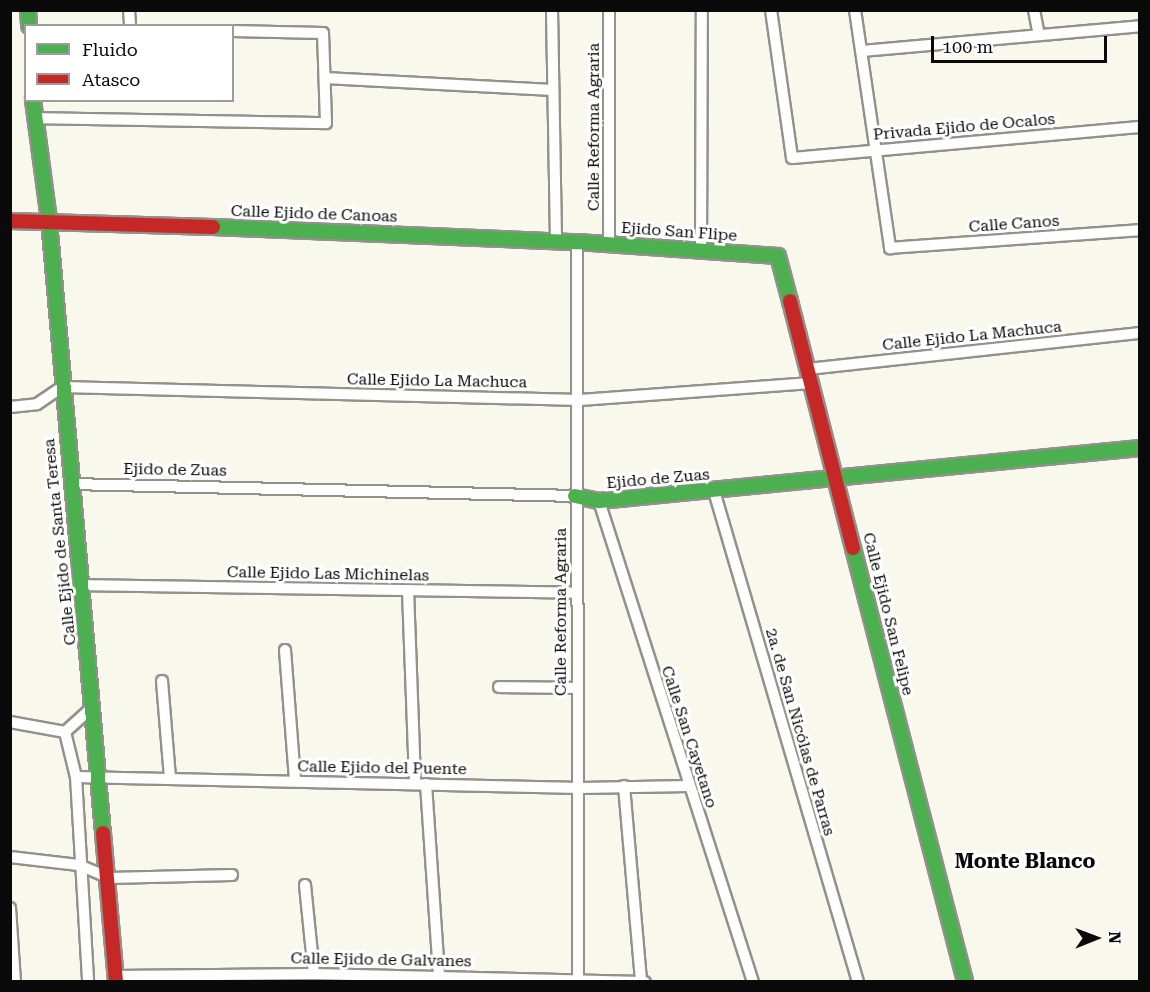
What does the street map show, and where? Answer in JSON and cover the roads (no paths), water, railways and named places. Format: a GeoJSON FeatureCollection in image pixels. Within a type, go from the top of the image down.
{"type":"FeatureCollection","features":[{"type":"Feature","properties":{"kind":"street"},"geometry":{"type":"LineString","coordinates":[[552,10],[556,241]]}},
{"type":"Feature","properties":{"kind":"street","name":"Calle Reforma Agraria"},"geometry":{"type":"LineString","coordinates":[[609,10],[609,244]]}},
{"type":"Feature","properties":{"kind":"street"},"geometry":{"type":"LineString","coordinates":[[701,250],[702,10]]}},
{"type":"Feature","properties":{"kind":"street","name":"Privada Ejido de Ocalos"},"geometry":{"type":"LineString","coordinates":[[771,10],[792,158],[1140,128]]}},
{"type":"Feature","properties":{"kind":"street"},"geometry":{"type":"LineString","coordinates":[[855,10],[877,149]]}},
{"type":"Feature","properties":{"kind":"street"},"geometry":{"type":"LineString","coordinates":[[1034,10],[1040,35]]}},
{"type":"Feature","properties":{"kind":"street"},"geometry":{"type":"LineString","coordinates":[[862,51],[1140,26]]}},
{"type":"Feature","properties":{"kind":"street"},"geometry":{"type":"LineString","coordinates":[[34,118],[326,123],[323,33],[234,32]]}},
{"type":"Feature","properties":{"kind":"street"},"geometry":{"type":"LineString","coordinates":[[325,78],[553,90]]}},
{"type":"Feature","properties":{"kind":"street","name":"Calle Ejido de Santa Teresa"},"geometry":{"type":"LineString","coordinates":[[33,102],[49,220],[80,585],[109,878],[116,978]]}},
{"type":"Feature","properties":{"kind":"street","name":"Calle Canos"},"geometry":{"type":"LineString","coordinates":[[877,149],[890,248],[1140,230]]}},
{"type":"Feature","properties":{"kind":"street","name":"Calle Ejido de Canoas"},"geometry":{"type":"LineString","coordinates":[[10,221],[49,220],[578,242]]}},
{"type":"Feature","properties":{"kind":"street","name":"Calle Reforma Agraria"},"geometry":{"type":"LineString","coordinates":[[578,242],[580,400],[575,496],[576,688],[581,788],[578,979]]}},
{"type":"Feature","properties":{"kind":"street","name":"Ejido San Flipe"},"geometry":{"type":"LineString","coordinates":[[578,242],[778,256]]}},
{"type":"Feature","properties":{"kind":"street","name":"Calle Ejido San Felipe"},"geometry":{"type":"LineString","coordinates":[[778,256],[965,981]]}},
{"type":"Feature","properties":{"kind":"street","name":"Calle Ejido La Machuca"},"geometry":{"type":"LineString","coordinates":[[808,369],[1140,333]]}},
{"type":"Feature","properties":{"kind":"street","name":"Calle Ejido La Machuca"},"geometry":{"type":"LineString","coordinates":[[62,387],[580,400],[812,383]]}},
{"type":"Feature","properties":{"kind":"street"},"geometry":{"type":"LineString","coordinates":[[10,406],[37,404],[62,387]]}},
{"type":"Feature","properties":{"kind":"street","name":"Ejido de Zuas"},"geometry":{"type":"LineString","coordinates":[[71,484],[575,496],[599,501],[837,480],[1140,448]]}},
{"type":"Feature","properties":{"kind":"street","name":"2a. de San Nicólas de Parras"},"geometry":{"type":"LineString","coordinates":[[714,491],[858,981]]}},
{"type":"Feature","properties":{"kind":"street","name":"Calle San Cayetano"},"geometry":{"type":"LineString","coordinates":[[599,501],[688,786],[753,981]]}},
{"type":"Feature","properties":{"kind":"street","name":"Calle Ejido Las Michinelas"},"geometry":{"type":"LineString","coordinates":[[80,585],[575,593]]}},
{"type":"Feature","properties":{"kind":"street"},"geometry":{"type":"LineString","coordinates":[[408,590],[420,783],[439,976]]}},
{"type":"Feature","properties":{"kind":"street"},"geometry":{"type":"LineString","coordinates":[[285,650],[295,781]]}},
{"type":"Feature","properties":{"kind":"street"},"geometry":{"type":"LineString","coordinates":[[162,681],[170,778]]}},
{"type":"Feature","properties":{"kind":"street"},"geometry":{"type":"LineString","coordinates":[[499,687],[576,688]]}},
{"type":"Feature","properties":{"kind":"street"},"geometry":{"type":"LineString","coordinates":[[65,732],[93,707]]}},
{"type":"Feature","properties":{"kind":"street"},"geometry":{"type":"LineString","coordinates":[[10,722],[65,732]]}},
{"type":"Feature","properties":{"kind":"street"},"geometry":{"type":"LineString","coordinates":[[65,732],[76,777],[79,865],[88,981]]}},
{"type":"Feature","properties":{"kind":"street","name":"Calle Ejido del Puente"},"geometry":{"type":"LineString","coordinates":[[76,777],[581,788],[688,786]]}},
{"type":"Feature","properties":{"kind":"street"},"geometry":{"type":"LineString","coordinates":[[624,786],[642,981]]}},
{"type":"Feature","properties":{"kind":"street"},"geometry":{"type":"LineString","coordinates":[[10,857],[79,865],[109,878],[232,875]]}},
{"type":"Feature","properties":{"kind":"street"},"geometry":{"type":"LineString","coordinates":[[305,885],[314,974]]}},
{"type":"Feature","properties":{"kind":"street"},"geometry":{"type":"LineString","coordinates":[[10,908],[15,981]]}},
{"type":"Feature","properties":{"kind":"street","name":"Calle Ejido de Galvanes"},"geometry":{"type":"LineString","coordinates":[[116,978],[314,974],[642,981]]}},
{"type":"Feature","properties":{"kind":"district","name":"Monte Blanco"},"geometry":{"type":"Point","coordinates":[1025,861]}}]}
